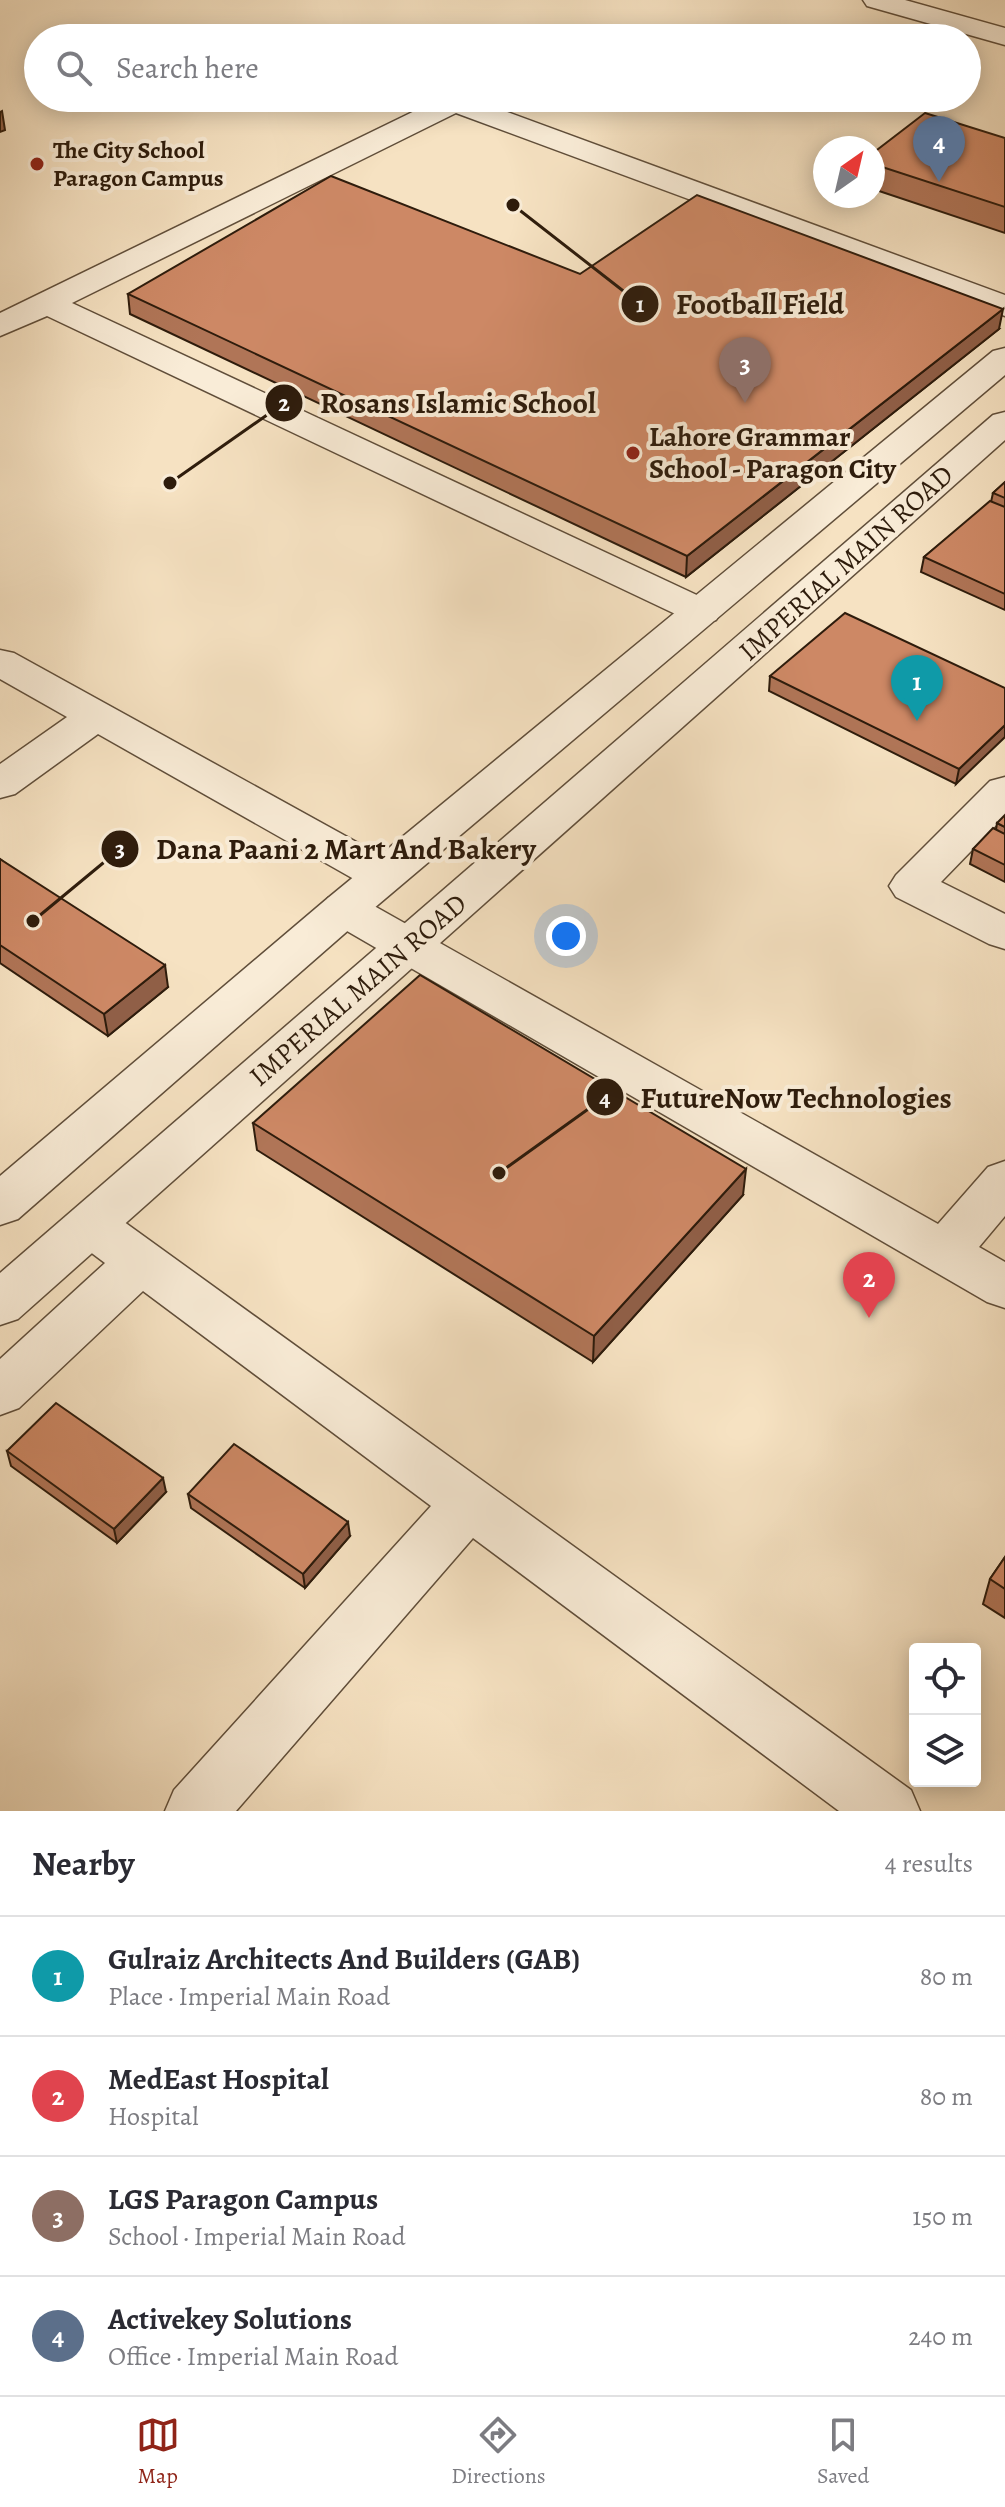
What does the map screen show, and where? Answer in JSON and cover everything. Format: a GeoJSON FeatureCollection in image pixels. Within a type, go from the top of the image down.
{"type":"FeatureCollection","features":[{"type":"Feature","properties":{"kind":"street"},"geometry":{"type":"LineString","coordinates":[[876,0],[960,24]]}},
{"type":"Feature","properties":{"kind":"street"},"geometry":{"type":"LineString","coordinates":[[981,30],[1005,37]]}},
{"type":"Feature","properties":{"kind":"street"},"geometry":{"type":"LineString","coordinates":[[0,297],[377,112]]}},
{"type":"Feature","properties":{"kind":"street"},"geometry":{"type":"LineString","coordinates":[[0,326],[423,112]]}},
{"type":"Feature","properties":{"kind":"street"},"geometry":{"type":"LineString","coordinates":[[480,112],[1005,306]]}},
{"type":"Feature","properties":{"kind":"street"},"geometry":{"type":"LineString","coordinates":[[46,303],[702,612]]}},
{"type":"Feature","properties":{"kind":"street","name":"IMPERIAL MAIN ROAD"},"geometry":{"type":"LineString","coordinates":[[0,1205],[383,876],[1005,358]]}},
{"type":"Feature","properties":{"kind":"street","name":"IMPERIAL MAIN ROAD"},"geometry":{"type":"LineString","coordinates":[[0,1304],[708,686],[1005,422]]}},
{"type":"Feature","properties":{"kind":"street"},"geometry":{"type":"LineString","coordinates":[[0,662],[383,876]]}},
{"type":"Feature","properties":{"kind":"street"},"geometry":{"type":"LineString","coordinates":[[0,784],[96,716]]}},
{"type":"Feature","properties":{"kind":"street"},"geometry":{"type":"LineString","coordinates":[[1005,791],[911,886],[1005,933]]}},
{"type":"Feature","properties":{"kind":"street"},"geometry":{"type":"LineString","coordinates":[[344,909],[1005,1287]]}},
{"type":"Feature","properties":{"kind":"street"},"geometry":{"type":"LineString","coordinates":[[945,1252],[1005,1181]]}},
{"type":"Feature","properties":{"kind":"street"},"geometry":{"type":"LineString","coordinates":[[91,1225],[889,1811]]}},
{"type":"Feature","properties":{"kind":"street"},"geometry":{"type":"LineString","coordinates":[[0,1392],[140,1262]]}},
{"type":"Feature","properties":{"kind":"street"},"geometry":{"type":"LineString","coordinates":[[196,1811],[470,1502]]}},
{"type":"Feature","properties":{"kind":"building"},"geometry":{"type":"Polygon","coordinates":[[[925,113],[1005,138],[1005,207],[885,168],[885,144],[925,113]]]}},
{"type":"Feature","properties":{"kind":"building","name":"Lahore Grammar School - Paragon City"},"geometry":{"type":"Polygon","coordinates":[[[331,176],[580,274],[697,195],[1003,309],[687,556],[128,294],[331,176]]]}},
{"type":"Feature","properties":{"kind":"building"},"geometry":{"type":"Polygon","coordinates":[[[1005,482],[1005,498],[993,493],[1005,482]]]}},
{"type":"Feature","properties":{"kind":"building"},"geometry":{"type":"Polygon","coordinates":[[[990,501],[1005,507],[1005,594],[924,557],[990,501]]]}},
{"type":"Feature","properties":{"kind":"building"},"geometry":{"type":"Polygon","coordinates":[[[845,613],[1005,688],[1005,725],[959,769],[770,676],[845,613]]]}},
{"type":"Feature","properties":{"kind":"building"},"geometry":{"type":"Polygon","coordinates":[[[1005,815],[1005,827],[997,823],[1005,815]]]}},
{"type":"Feature","properties":{"kind":"building"},"geometry":{"type":"Polygon","coordinates":[[[993,828],[1005,834],[1005,865],[973,849],[993,828]]]}},
{"type":"Feature","properties":{"kind":"building"},"geometry":{"type":"Polygon","coordinates":[[[0,859],[165,965],[104,1014],[0,945],[0,859]]]}},
{"type":"Feature","properties":{"kind":"building"},"geometry":{"type":"Polygon","coordinates":[[[420,975],[746,1169],[594,1336],[253,1123],[420,975]]]}},
{"type":"Feature","properties":{"kind":"building"},"geometry":{"type":"Polygon","coordinates":[[[56,1403],[163,1478],[114,1529],[7,1451],[56,1403]]]}},
{"type":"Feature","properties":{"kind":"building"},"geometry":{"type":"Polygon","coordinates":[[[234,1444],[348,1522],[303,1574],[188,1494],[234,1444]]]}},
{"type":"Feature","properties":{"kind":"building"},"geometry":{"type":"Polygon","coordinates":[[[1005,1557],[1005,1589],[990,1579],[1005,1557]]]}},
{"type":"Feature","properties":{"kind":"place","name":"The City School Paragon Campus"},"geometry":{"type":"Point","coordinates":[37,164]}},
{"type":"Feature","properties":{"kind":"place","name":"Activekey Solutions"},"geometry":{"type":"Point","coordinates":[939,182]}},
{"type":"Feature","properties":{"kind":"place","name":"Football Field"},"geometry":{"type":"Point","coordinates":[513,205]}},
{"type":"Feature","properties":{"kind":"place","name":"LGS Paragon Campus"},"geometry":{"type":"Point","coordinates":[745,403]}},
{"type":"Feature","properties":{"kind":"place","name":"Lahore Grammar School - Paragon City"},"geometry":{"type":"Point","coordinates":[633,453]}},
{"type":"Feature","properties":{"kind":"place","name":"Rosans Islamic School"},"geometry":{"type":"Point","coordinates":[170,483]}},
{"type":"Feature","properties":{"kind":"place","name":"Gulraiz Architects And Builders (GAB)"},"geometry":{"type":"Point","coordinates":[917,721]}},
{"type":"Feature","properties":{"kind":"place","name":"Dana Paani 2 Mart And Bakery"},"geometry":{"type":"Point","coordinates":[33,921]}},
{"type":"Feature","properties":{"kind":"place","name":"FutureNow Technologies"},"geometry":{"type":"Point","coordinates":[499,1173]}},
{"type":"Feature","properties":{"kind":"place","name":"MedEast Hospital"},"geometry":{"type":"Point","coordinates":[869,1318]}}]}
